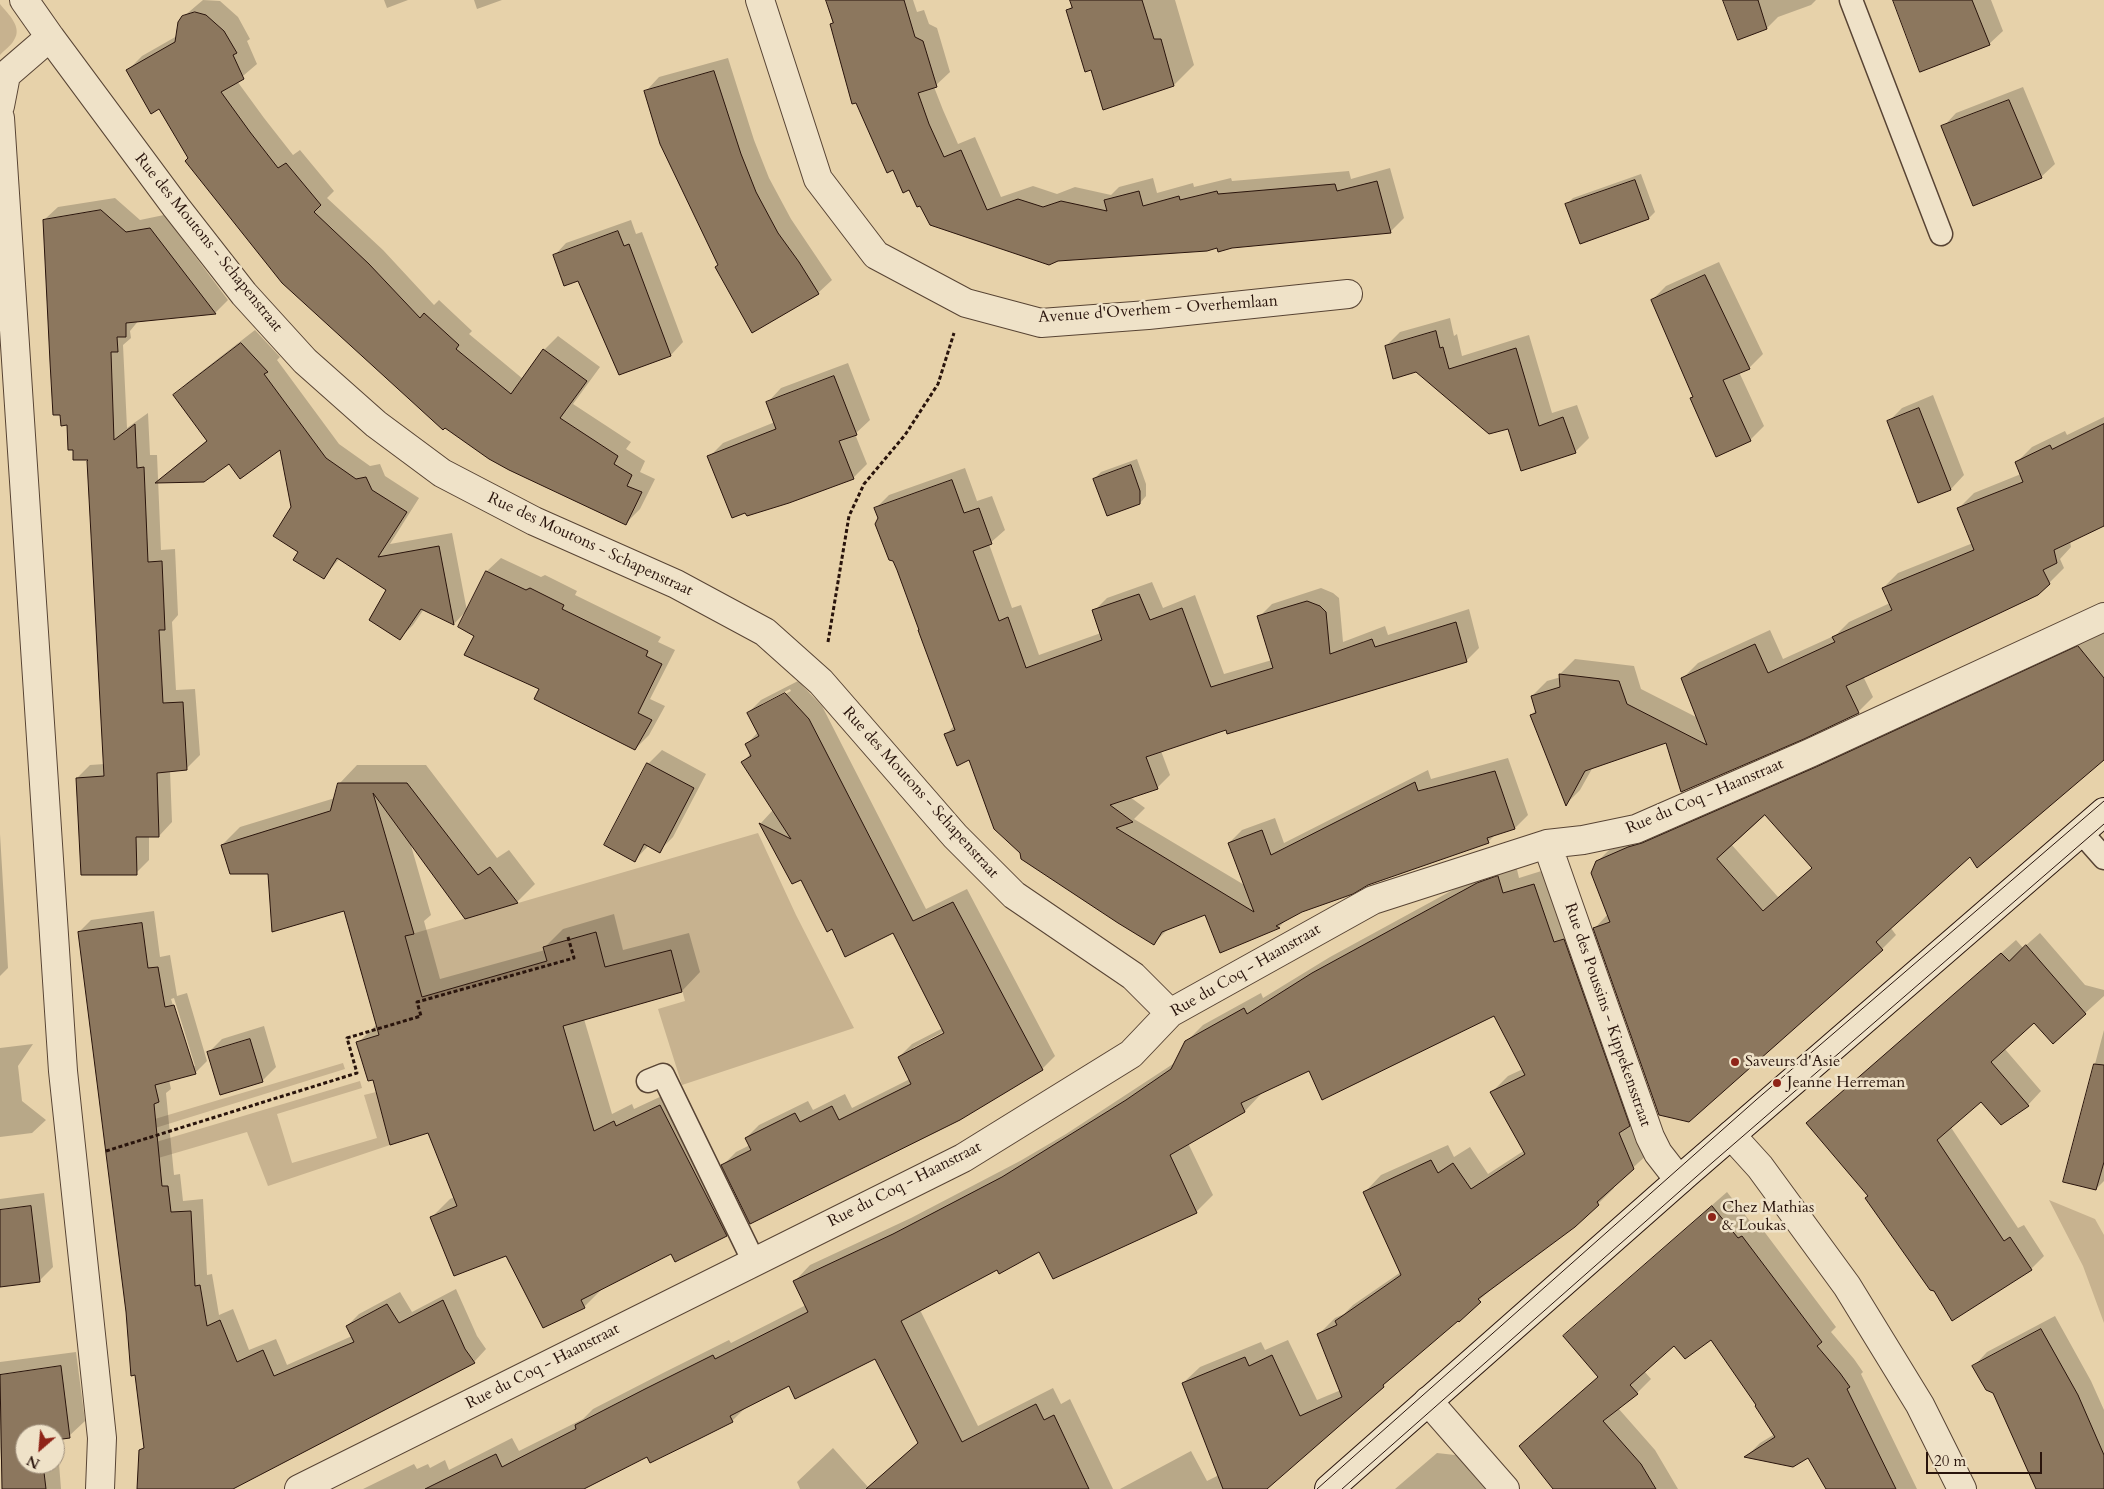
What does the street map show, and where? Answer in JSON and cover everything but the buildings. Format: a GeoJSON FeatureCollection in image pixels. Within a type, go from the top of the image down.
{"type":"FeatureCollection","features":[{"type":"Feature","properties":{"kind":"street","name":"Rue des Moutons - Schapenstraat"},"geometry":{"type":"LineString","coordinates":[[24,0],[176,207],[244,294],[304,361],[376,424],[442,473],[534,521],[676,584],[765,632],[821,682],[955,836],[1014,895],[1134,976],[1170,1012]]}},
{"type":"Feature","properties":{"kind":"street","name":"Avenue d'Overhem - Overhemlaan"},"geometry":{"type":"LineString","coordinates":[[760,0],[818,178],[876,255],[966,303],[1040,323],[1148,315],[1348,294]]}},
{"type":"Feature","properties":{"kind":"street"},"geometry":{"type":"LineString","coordinates":[[0,106],[6,75],[50,37]]}},
{"type":"Feature","properties":{"kind":"street"},"geometry":{"type":"LineString","coordinates":[[0,118],[62,1061],[102,1438],[100,1489]]}},
{"type":"Feature","properties":{"kind":"street","name":"Rue du Coq - Haanstraat"},"geometry":{"type":"LineString","coordinates":[[299,1489],[971,1153],[1131,1054],[1170,1012],[1373,900],[1547,844],[1583,840],[1636,829],[1810,753],[2104,617]]}},
{"type":"Feature","properties":{"kind":"street"},"geometry":{"type":"LineString","coordinates":[[1329,1489],[1679,1180],[2104,812]]}},
{"type":"Feature","properties":{"kind":"street","name":"Rue des Poussins - Kippekensstraat"},"geometry":{"type":"LineString","coordinates":[[1547,844],[1650,1137],[1658,1153],[1679,1180]]}},
{"type":"Feature","properties":{"kind":"street"},"geometry":{"type":"LineString","coordinates":[[1731,1135],[1760,1167],[1847,1286],[1920,1405],[1962,1489]]}},
{"type":"Feature","properties":{"kind":"street"},"geometry":{"type":"LineString","coordinates":[[1428,1402],[1505,1489]]}},
{"type":"Feature","properties":{"kind":"lane"},"geometry":{"type":"LineString","coordinates":[[1851,0],[1941,234]]}},
{"type":"Feature","properties":{"kind":"lane"},"geometry":{"type":"LineString","coordinates":[[2081,832],[2104,858]]}},
{"type":"Feature","properties":{"kind":"lane"},"geometry":{"type":"LineString","coordinates":[[648,1081],[663,1075],[754,1262]]}},
{"type":"Feature","properties":{"kind":"path"},"geometry":{"type":"LineString","coordinates":[[829,634],[850,516],[864,484],[905,435],[938,384],[954,334]]}},
{"type":"Feature","properties":{"kind":"path"},"geometry":{"type":"LineString","coordinates":[[99,1153],[357,1073],[347,1038],[421,1016],[417,1002],[574,958],[568,937]]}},
{"type":"Feature","properties":{"kind":"shaded area"},"geometry":{"type":"Polygon","coordinates":[[[0,4],[10,16],[17,30],[13,42],[0,55],[0,4]]]}},
{"type":"Feature","properties":{"kind":"shaded area"},"geometry":{"type":"Polygon","coordinates":[[[758,833],[796,915],[854,1028],[682,1085],[658,1009],[685,1001],[671,950],[606,971],[595,932],[544,947],[547,961],[422,997],[405,936],[758,833]]]}},
{"type":"Feature","properties":{"kind":"shaded area"},"geometry":{"type":"Polygon","coordinates":[[[343,1063],[345,1069],[123,1138],[121,1129],[343,1063]]]}},
{"type":"Feature","properties":{"kind":"shaded area"},"geometry":{"type":"Polygon","coordinates":[[[360,1081],[362,1088],[277,1114],[292,1163],[377,1138],[364,1095],[376,1092],[390,1145],[268,1186],[247,1132],[131,1166],[126,1151],[360,1081]]]}},
{"type":"Feature","properties":{"kind":"shaded area"},"geometry":{"type":"Polygon","coordinates":[[[2049,1200],[2095,1219],[2104,1235],[2104,1323],[2083,1266],[2049,1200]]]}},
{"type":"Feature","properties":{"kind":"tram line"},"geometry":{"type":"LineString","coordinates":[[1317,1489],[1756,1100],[2104,801]]}},
{"type":"Feature","properties":{"kind":"tram line"},"geometry":{"type":"LineString","coordinates":[[1342,1489],[1713,1162],[2104,824]]}},
{"type":"Feature","properties":{"kind":"place","name":"Saveurs d'Asie"},"geometry":{"type":"Point","coordinates":[1735,1062]}},
{"type":"Feature","properties":{"kind":"place","name":"Jeanne Herreman"},"geometry":{"type":"Point","coordinates":[1777,1083]}},
{"type":"Feature","properties":{"kind":"place","name":"Chez Mathias & Loukas"},"geometry":{"type":"Point","coordinates":[1712,1217]}}]}
